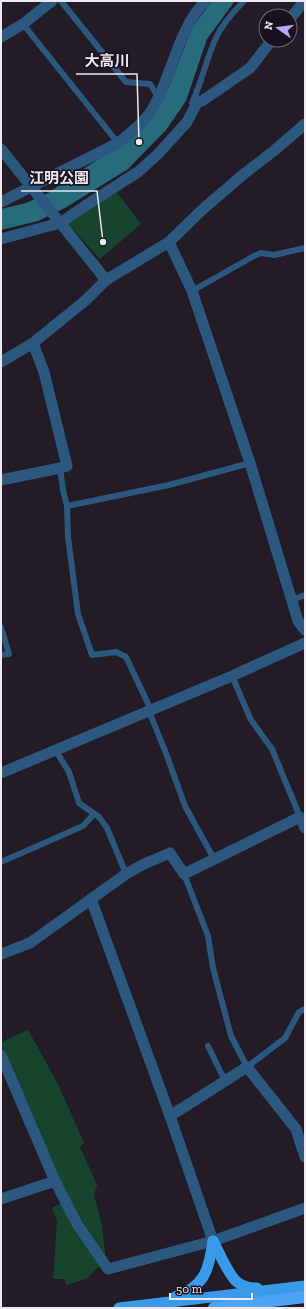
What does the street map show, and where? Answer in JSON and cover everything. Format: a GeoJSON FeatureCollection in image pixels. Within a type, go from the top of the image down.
{"type":"FeatureCollection","features":[{"type":"Feature","properties":{"kind":"highway"},"geometry":{"type":"LineString","coordinates":[[213,1241],[236,1281],[250,1288],[280,1289]]}},
{"type":"Feature","properties":{"kind":"highway"},"geometry":{"type":"LineString","coordinates":[[161,1302],[188,1292],[204,1277],[210,1258],[213,1241]]}},
{"type":"Feature","properties":{"kind":"highway"},"geometry":{"type":"LineString","coordinates":[[119,1308],[305,1286]]}},
{"type":"Feature","properties":{"kind":"highway"},"geometry":{"type":"LineString","coordinates":[[214,1308],[305,1297]]}},
{"type":"Feature","properties":{"kind":"street"},"geometry":{"type":"LineString","coordinates":[[1,202],[35,191],[118,143],[135,129],[152,110],[159,98],[175,54],[188,26],[205,1]]}},
{"type":"Feature","properties":{"kind":"street"},"geometry":{"type":"LineString","coordinates":[[1,37],[23,24],[48,2]]}},
{"type":"Feature","properties":{"kind":"street"},"geometry":{"type":"LineString","coordinates":[[1,239],[58,220],[84,206],[138,172],[158,154],[186,122],[198,101],[202,101],[250,68],[266,48]]}},
{"type":"Feature","properties":{"kind":"street"},"geometry":{"type":"LineString","coordinates":[[1,362],[33,343],[86,300],[106,280],[169,242],[203,209],[305,124]]}},
{"type":"Feature","properties":{"kind":"street"},"geometry":{"type":"LineString","coordinates":[[1,149],[106,280]]}},
{"type":"Feature","properties":{"kind":"street"},"geometry":{"type":"LineString","coordinates":[[169,242],[192,291],[250,463],[298,621],[305,630]]}},
{"type":"Feature","properties":{"kind":"street"},"geometry":{"type":"LineString","coordinates":[[1,480],[67,466],[44,372],[33,343]]}},
{"type":"Feature","properties":{"kind":"street"},"geometry":{"type":"LineString","coordinates":[[1,774],[232,676],[305,643]]}},
{"type":"Feature","properties":{"kind":"street"},"geometry":{"type":"LineString","coordinates":[[1,954],[30,943],[126,874],[144,864],[170,853],[184,874],[300,817],[305,828]]}},
{"type":"Feature","properties":{"kind":"street"},"geometry":{"type":"LineString","coordinates":[[91,899],[170,1116],[213,1241]]}},
{"type":"Feature","properties":{"kind":"street"},"geometry":{"type":"LineString","coordinates":[[1,1055],[55,1181],[77,1224],[108,1269],[213,1241],[305,1208]]}},
{"type":"Feature","properties":{"kind":"street"},"geometry":{"type":"LineString","coordinates":[[170,1116],[247,1067],[296,1129],[305,1157]]}},
{"type":"Feature","properties":{"kind":"street"},"geometry":{"type":"LineString","coordinates":[[1,1199],[55,1181]]}},
{"type":"Feature","properties":{"kind":"lane"},"geometry":{"type":"LineString","coordinates":[[61,1],[126,82],[150,84],[159,98]]}},
{"type":"Feature","properties":{"kind":"lane"},"geometry":{"type":"LineString","coordinates":[[181,127],[198,90],[216,38],[235,10],[244,1]]}},
{"type":"Feature","properties":{"kind":"lane"},"geometry":{"type":"LineString","coordinates":[[23,24],[118,143]]}},
{"type":"Feature","properties":{"kind":"lane"},"geometry":{"type":"LineString","coordinates":[[192,291],[261,253],[274,254],[305,248]]}},
{"type":"Feature","properties":{"kind":"lane"},"geometry":{"type":"LineString","coordinates":[[67,506],[169,485],[250,463]]}},
{"type":"Feature","properties":{"kind":"lane"},"geometry":{"type":"LineString","coordinates":[[60,468],[67,506],[68,537],[77,606],[92,655],[116,652],[126,657],[150,710],[185,806],[214,859]]}},
{"type":"Feature","properties":{"kind":"lane"},"geometry":{"type":"LineString","coordinates":[[292,600],[305,595]]}},
{"type":"Feature","properties":{"kind":"lane"},"geometry":{"type":"LineString","coordinates":[[1,627],[10,654],[1,655]]}},
{"type":"Feature","properties":{"kind":"lane"},"geometry":{"type":"LineString","coordinates":[[232,676],[251,720],[272,748],[300,817]]}},
{"type":"Feature","properties":{"kind":"lane"},"geometry":{"type":"LineString","coordinates":[[56,751],[69,772],[79,804],[99,817],[107,828],[126,874]]}},
{"type":"Feature","properties":{"kind":"lane"},"geometry":{"type":"LineString","coordinates":[[1,862],[84,826],[94,814]]}},
{"type":"Feature","properties":{"kind":"lane"},"geometry":{"type":"LineString","coordinates":[[184,874],[208,936],[213,968],[231,1036],[247,1067],[285,1038],[299,1012],[305,1009]]}},
{"type":"Feature","properties":{"kind":"lane"},"geometry":{"type":"LineString","coordinates":[[208,1046],[225,1081]]}},
{"type":"Feature","properties":{"kind":"green space"},"geometry":{"type":"Polygon","coordinates":[[[116,191],[141,224],[100,259],[67,223],[116,191]]]}},
{"type":"Feature","properties":{"kind":"green space"},"geometry":{"type":"Polygon","coordinates":[[[28,1030],[58,1084],[84,1143],[80,1147],[97,1185],[94,1195],[101,1222],[105,1259],[79,1222],[57,1179],[1,1044],[1,1042],[28,1030]]]}},
{"type":"Feature","properties":{"kind":"green space"},"geometry":{"type":"Polygon","coordinates":[[[61,1203],[101,1265],[86,1279],[66,1285],[65,1279],[53,1279],[57,1220],[52,1208],[61,1203]]]}},
{"type":"Feature","properties":{"kind":"water"},"geometry":{"type":"Polygon","coordinates":[[[212,1],[235,1],[207,39],[186,101],[166,130],[128,169],[65,208],[38,221],[1,230],[1,209],[26,203],[48,193],[131,137],[169,87],[192,28],[212,1]]]}},
{"type":"Feature","properties":{"kind":"place","name":"大高川"},"geometry":{"type":"Point","coordinates":[139,142]}},
{"type":"Feature","properties":{"kind":"place","name":"江明公園"},"geometry":{"type":"Point","coordinates":[103,242]}}]}
